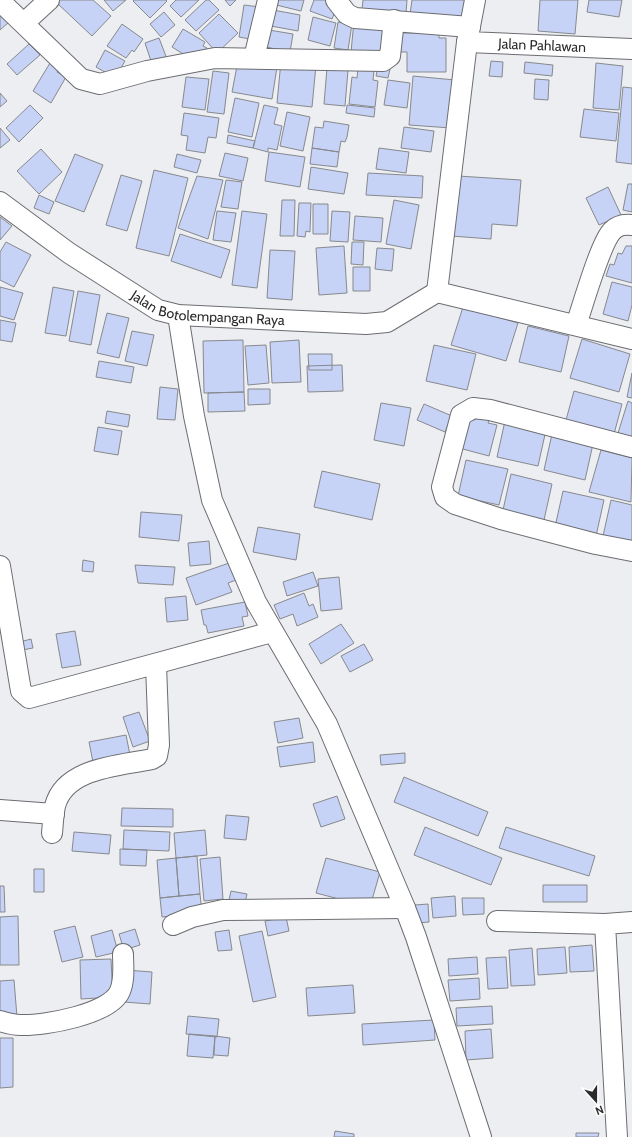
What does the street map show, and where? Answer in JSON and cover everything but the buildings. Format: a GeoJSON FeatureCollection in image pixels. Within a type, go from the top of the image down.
{"type":"FeatureCollection","features":[{"type":"Feature","properties":{"kind":"street"},"geometry":{"type":"LineString","coordinates":[[0,0],[82,78],[100,84],[147,71],[215,58],[384,61],[390,56],[394,20]]}},
{"type":"Feature","properties":{"kind":"street"},"geometry":{"type":"LineString","coordinates":[[24,22],[49,0]]}},
{"type":"Feature","properties":{"kind":"street"},"geometry":{"type":"LineString","coordinates":[[254,58],[268,0]]}},
{"type":"Feature","properties":{"kind":"street","name":"Jalan Pahlawan"},"geometry":{"type":"LineString","coordinates":[[336,0],[347,14],[355,18],[394,20],[469,34],[632,49]]}},
{"type":"Feature","properties":{"kind":"street"},"geometry":{"type":"LineString","coordinates":[[475,0],[469,34],[436,292],[632,339]]}},
{"type":"Feature","properties":{"kind":"street","name":"Jalan Botolempangan Raya"},"geometry":{"type":"LineString","coordinates":[[0,202],[81,262],[158,310],[178,315],[373,324],[387,322],[436,292]]}},
{"type":"Feature","properties":{"kind":"street"},"geometry":{"type":"LineString","coordinates":[[576,325],[603,247],[610,233],[624,224],[632,225]]}},
{"type":"Feature","properties":{"kind":"street"},"geometry":{"type":"LineString","coordinates":[[178,315],[194,416],[212,500],[256,602],[272,632],[327,724],[405,908],[416,937],[481,1137]]}},
{"type":"Feature","properties":{"kind":"street"},"geometry":{"type":"LineString","coordinates":[[632,447],[490,410],[473,408],[461,415],[442,487],[445,497],[455,504],[582,540],[632,551]]}},
{"type":"Feature","properties":{"kind":"street"},"geometry":{"type":"LineString","coordinates":[[0,566],[21,690],[24,695],[29,698],[35,698],[272,632]]}},
{"type":"Feature","properties":{"kind":"street"},"geometry":{"type":"LineString","coordinates":[[0,810],[53,824],[56,805],[62,792],[75,779],[87,773],[152,759],[157,756],[159,745],[156,665]]}},
{"type":"Feature","properties":{"kind":"street"},"geometry":{"type":"LineString","coordinates":[[173,925],[192,917],[222,910],[405,908]]}},
{"type":"Feature","properties":{"kind":"street"},"geometry":{"type":"LineString","coordinates":[[497,921],[604,924],[632,922]]}},
{"type":"Feature","properties":{"kind":"street"},"geometry":{"type":"LineString","coordinates":[[604,924],[617,1137]]}},
{"type":"Feature","properties":{"kind":"street"},"geometry":{"type":"LineString","coordinates":[[0,1021],[19,1026],[40,1024],[96,1010],[106,1005],[116,997],[120,991],[123,980],[123,954]]}}]}
